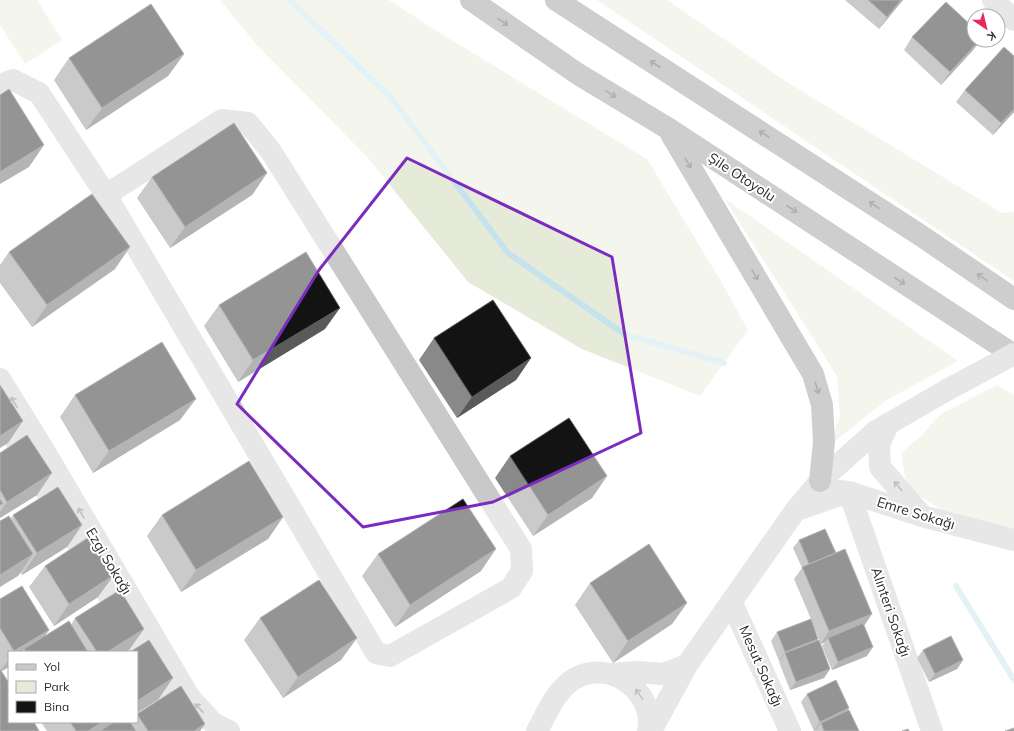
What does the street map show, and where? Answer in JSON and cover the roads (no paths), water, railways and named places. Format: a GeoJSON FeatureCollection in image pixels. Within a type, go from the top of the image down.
{"type":"FeatureCollection","features":[{"type":"Feature","properties":{"kind":"highway"},"geometry":{"type":"LineString","coordinates":[[556,0],[920,235],[1014,299]]}},
{"type":"Feature","properties":{"kind":"highway","name":"Şile Otoyolu"},"geometry":{"type":"LineString","coordinates":[[472,1],[578,74],[669,129],[1014,354]]}},
{"type":"Feature","properties":{"kind":"highway"},"geometry":{"type":"LineString","coordinates":[[669,129],[813,374],[822,405],[824,442],[820,481]]}},
{"type":"Feature","properties":{"kind":"street"},"geometry":{"type":"LineString","coordinates":[[993,0],[1014,20]]}},
{"type":"Feature","properties":{"kind":"street"},"geometry":{"type":"LineString","coordinates":[[0,85],[13,80],[39,93],[106,195],[376,653],[390,656],[511,588],[522,571],[520,549],[274,156],[248,123],[222,120],[106,195]]}},
{"type":"Feature","properties":{"kind":"street"},"geometry":{"type":"LineString","coordinates":[[650,731],[687,666],[731,600],[795,511],[820,481],[876,430],[1014,354]]}},
{"type":"Feature","properties":{"kind":"street","name":"Ezgi Sokağı"},"geometry":{"type":"LineString","coordinates":[[0,380],[50,461],[190,698],[213,723],[229,731]]}},
{"type":"Feature","properties":{"kind":"street","name":"Ezgi Sokağı"},"geometry":{"type":"LineString","coordinates":[[0,414],[190,731]]}},
{"type":"Feature","properties":{"kind":"street"},"geometry":{"type":"LineString","coordinates":[[889,423],[879,444],[880,467],[922,516]]}},
{"type":"Feature","properties":{"kind":"street","name":"Emre Sokağı"},"geometry":{"type":"LineString","coordinates":[[820,481],[832,488],[849,492],[922,516],[1014,540]]}},
{"type":"Feature","properties":{"kind":"street"},"geometry":{"type":"LineString","coordinates":[[795,511],[849,492]]}},
{"type":"Feature","properties":{"kind":"street","name":"Alınteri Sokağı"},"geometry":{"type":"LineString","coordinates":[[849,492],[932,731]]}},
{"type":"Feature","properties":{"kind":"street","name":"Mesut Sokağı"},"geometry":{"type":"LineString","coordinates":[[731,600],[790,731]]}},
{"type":"Feature","properties":{"kind":"street"},"geometry":{"type":"LineString","coordinates":[[537,731],[556,695],[575,679],[586,674],[637,672],[663,674],[687,666]]}},
{"type":"Feature","properties":{"kind":"street"},"geometry":{"type":"LineString","coordinates":[[610,674],[631,684],[639,693],[649,714],[650,731]]}},
{"type":"Feature","properties":{"kind":"street"},"geometry":{"type":"LineString","coordinates":[[548,731],[548,719],[551,707]]}},
{"type":"Feature","properties":{"kind":"waterway"},"geometry":{"type":"LineString","coordinates":[[290,0],[392,99],[508,253],[624,334],[724,363]]}},
{"type":"Feature","properties":{"kind":"waterway"},"geometry":{"type":"LineString","coordinates":[[956,586],[1014,680]]}}]}
